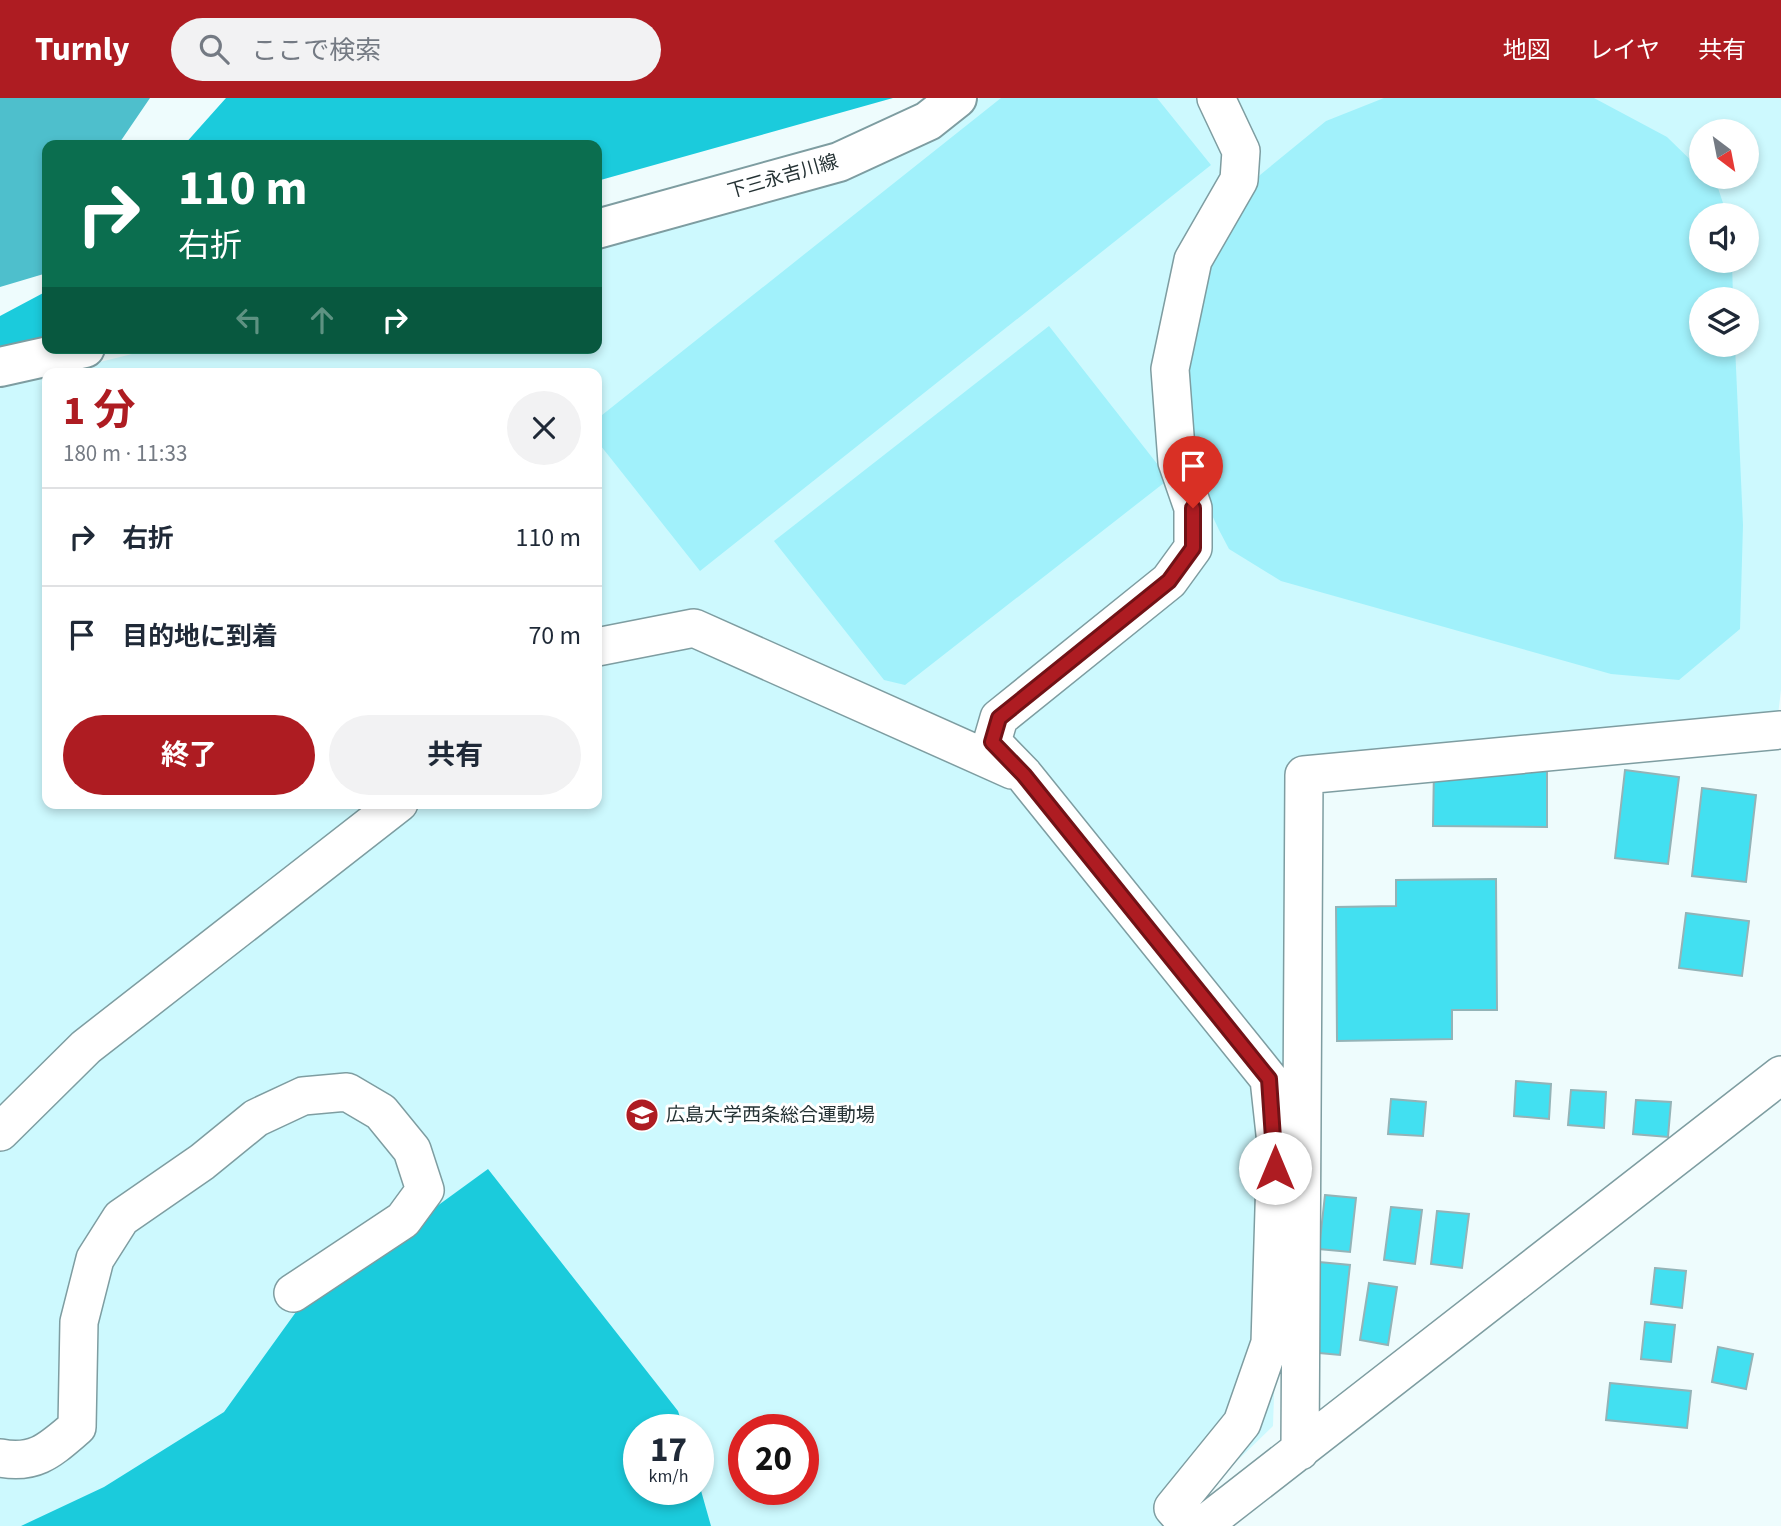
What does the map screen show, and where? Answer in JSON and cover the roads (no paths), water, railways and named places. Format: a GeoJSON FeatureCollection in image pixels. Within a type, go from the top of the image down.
{"type":"FeatureCollection","features":[{"type":"Feature","properties":{"kind":"main road","name":"下三永吉川線"},"geometry":{"type":"LineString","coordinates":[[602,228],[839,162],[928,121],[957,98]]}},
{"type":"Feature","properties":{"kind":"main road"},"geometry":{"type":"LineString","coordinates":[[0,367],[59,354]]}},
{"type":"Feature","properties":{"kind":"street"},"geometry":{"type":"LineString","coordinates":[[1189,1526],[1173,1508],[1242,1423],[1270,1343],[1276,1143],[1269,1079],[1024,775],[992,742],[999,718],[1169,581],[1193,548],[1193,508],[1177,462],[1170,369],[1193,260],[1238,180],[1241,151],[1216,98]]}},
{"type":"Feature","properties":{"kind":"street"},"geometry":{"type":"LineString","coordinates":[[602,647],[694,628],[1024,775]]}},
{"type":"Feature","properties":{"kind":"street"},"geometry":{"type":"LineString","coordinates":[[1300,1451],[1304,775],[1781,730]]}},
{"type":"Feature","properties":{"kind":"street"},"geometry":{"type":"LineString","coordinates":[[0,1132],[86,1047],[391,809]]}},
{"type":"Feature","properties":{"kind":"street"},"geometry":{"type":"LineString","coordinates":[[1202,1526],[1781,1075]]}},
{"type":"Feature","properties":{"kind":"street"},"geometry":{"type":"LineString","coordinates":[[0,1458],[19,1462],[46,1454],[77,1427],[79,1322],[95,1259],[121,1218],[202,1162],[256,1118],[303,1096],[346,1092],[381,1112],[412,1150],[425,1190],[403,1220],[293,1293]]}},
{"type":"Feature","properties":{"kind":"place","name":"広島大学西条総合運動場"},"geometry":{"type":"Point","coordinates":[642,1115]}}]}
